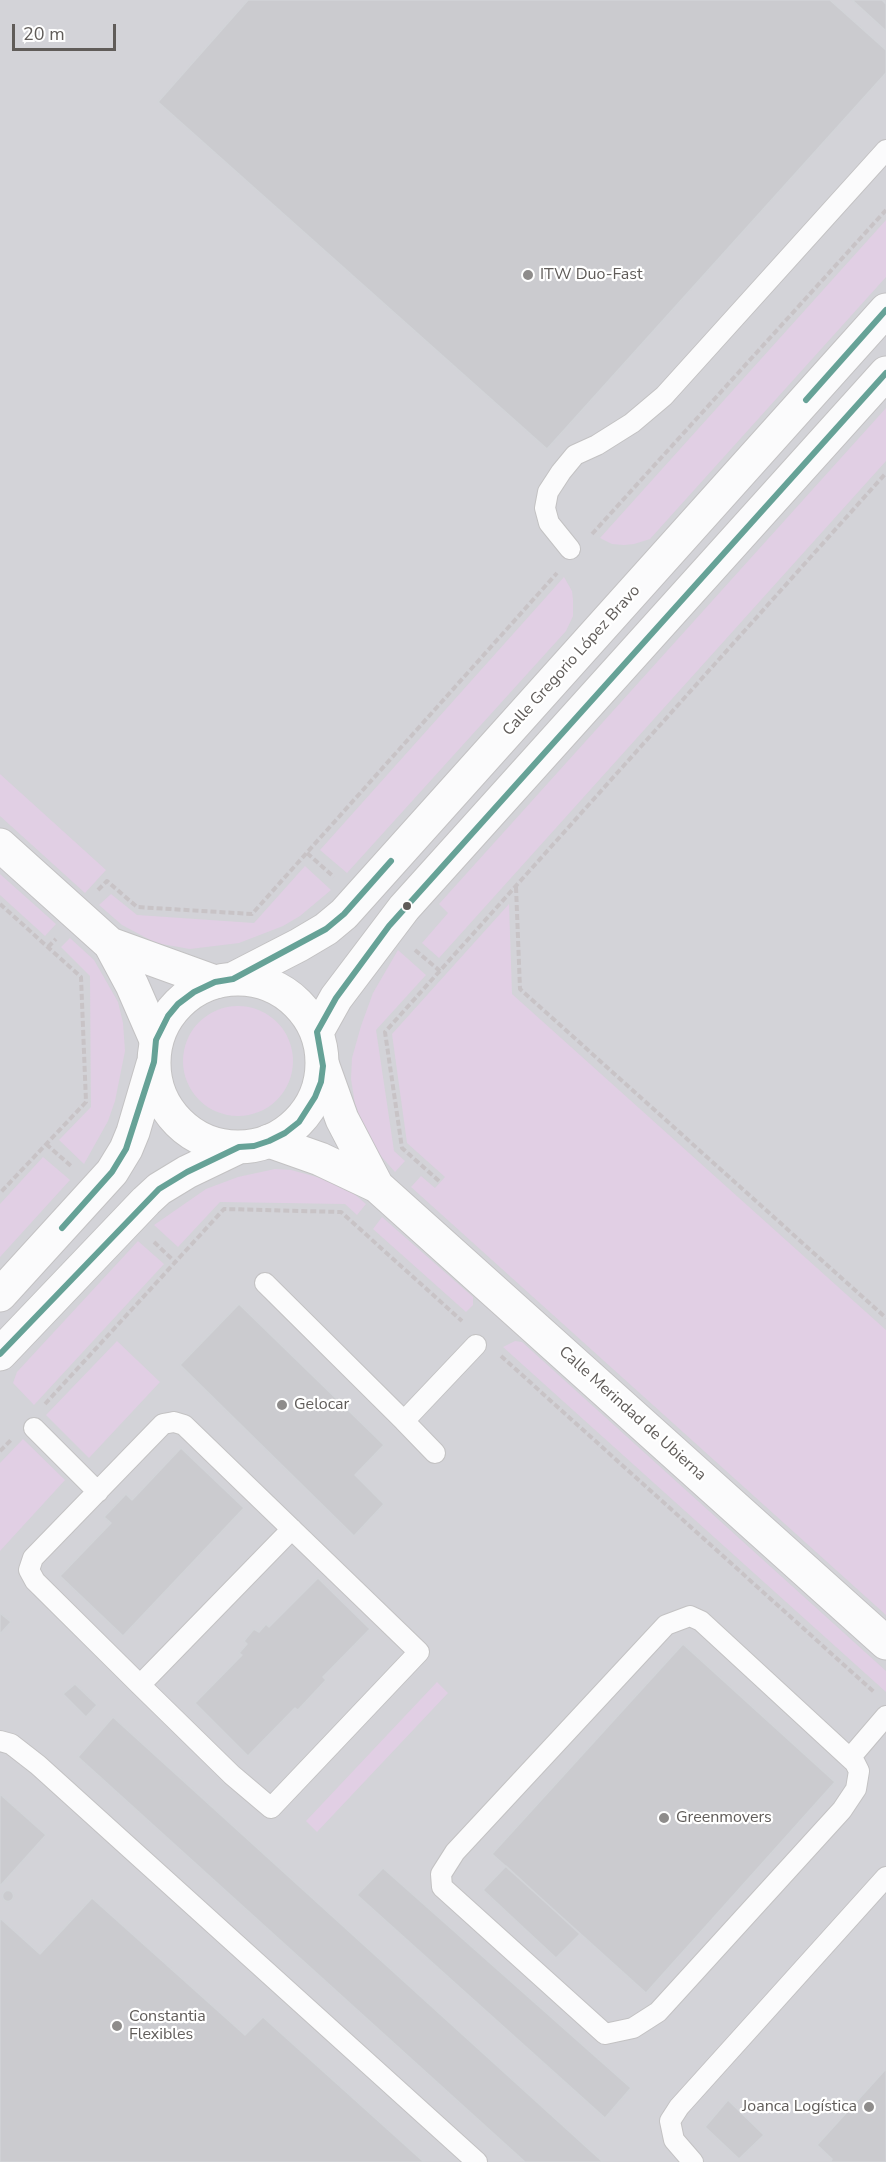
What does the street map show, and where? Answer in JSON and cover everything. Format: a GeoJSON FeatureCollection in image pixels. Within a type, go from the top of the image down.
{"type":"FeatureCollection","features":[{"type":"Feature","properties":{"kind":"main road","name":"Calle Gregorio López Bravo"},"geometry":{"type":"LineString","coordinates":[[224,980],[299,945],[326,929],[344,914],[886,310]]}},
{"type":"Feature","properties":{"kind":"main road"},"geometry":{"type":"LineString","coordinates":[[317,1032],[336,998],[404,908],[886,373]]}},
{"type":"Feature","properties":{"kind":"main road"},"geometry":{"type":"LineString","coordinates":[[0,845],[110,944],[132,985],[155,1051],[155,1079],[160,1096],[168,1111],[179,1124],[205,1140],[221,1146],[254,1144]]}},
{"type":"Feature","properties":{"kind":"main road"},"geometry":{"type":"LineString","coordinates":[[0,1354],[152,1195],[187,1172],[285,1133],[299,1122],[308,1110],[321,1082],[323,1066],[317,1032],[303,1010],[285,993],[271,985],[252,980],[224,980],[110,944]]}},
{"type":"Feature","properties":{"kind":"main road"},"geometry":{"type":"LineString","coordinates":[[0,1295],[112,1172],[126,1149],[133,1132],[155,1051],[168,1016],[178,1004],[194,992],[224,980]]}},
{"type":"Feature","properties":{"kind":"main road","name":"Calle Merindad de Ubierna"},"geometry":{"type":"LineString","coordinates":[[323,1066],[342,1119],[377,1186]]}},
{"type":"Feature","properties":{"kind":"main road","name":"Calle Merindad de Ubierna"},"geometry":{"type":"LineString","coordinates":[[254,1144],[320,1159],[377,1186],[886,1643]]}},
{"type":"Feature","properties":{"kind":"lane"},"geometry":{"type":"LineString","coordinates":[[570,549],[549,523],[545,508],[548,492],[561,472],[575,455],[632,423],[664,396],[886,150]]}},
{"type":"Feature","properties":{"kind":"lane"},"geometry":{"type":"LineString","coordinates":[[265,1283],[435,1453]]}},
{"type":"Feature","properties":{"kind":"lane"},"geometry":{"type":"LineString","coordinates":[[404,1421],[476,1344]]}},
{"type":"Feature","properties":{"kind":"lane"},"geometry":{"type":"LineString","coordinates":[[174,1422],[184,1425],[292,1529],[419,1652],[271,1808],[232,1775],[140,1685],[35,1581],[29,1570],[33,1558],[163,1424],[174,1422]]}},
{"type":"Feature","properties":{"kind":"lane"},"geometry":{"type":"LineString","coordinates":[[34,1428],[98,1492]]}},
{"type":"Feature","properties":{"kind":"lane"},"geometry":{"type":"LineString","coordinates":[[140,1685],[292,1529]]}},
{"type":"Feature","properties":{"kind":"lane"},"geometry":{"type":"LineString","coordinates":[[690,1616],[701,1621],[850,1758],[859,1772],[856,1789],[842,1810],[657,2012],[633,2028],[605,2034],[442,1887],[441,1874],[455,1852],[666,1625],[678,1619],[690,1616]]}},
{"type":"Feature","properties":{"kind":"lane"},"geometry":{"type":"LineString","coordinates":[[850,1758],[886,1716]]}},
{"type":"Feature","properties":{"kind":"lane"},"geometry":{"type":"LineString","coordinates":[[0,1741],[11,1744],[38,1765],[477,2162]]}},
{"type":"Feature","properties":{"kind":"lane"},"geometry":{"type":"LineString","coordinates":[[693,2162],[674,2140],[670,2121],[679,2107],[886,1877]]}},
{"type":"Feature","properties":{"kind":"path"},"geometry":{"type":"LineString","coordinates":[[591,536],[886,210]]}},
{"type":"Feature","properties":{"kind":"path"},"geometry":{"type":"LineString","coordinates":[[439,1181],[402,1148],[385,1032],[886,473]]}},
{"type":"Feature","properties":{"kind":"path"},"geometry":{"type":"LineString","coordinates":[[107,881],[137,907],[252,914],[560,571]]}},
{"type":"Feature","properties":{"kind":"path"},"geometry":{"type":"LineString","coordinates":[[516,886],[520,989],[886,1318]]}},
{"type":"Feature","properties":{"kind":"path"},"geometry":{"type":"LineString","coordinates":[[0,904],[81,977],[86,1102],[0,1193]]}},
{"type":"Feature","properties":{"kind":"path"},"geometry":{"type":"LineString","coordinates":[[43,1406],[224,1209],[342,1212],[464,1323]]}},
{"type":"Feature","properties":{"kind":"path"},"geometry":{"type":"LineString","coordinates":[[499,1354],[877,1695]]}},
{"type":"Feature","properties":{"kind":"path"},"geometry":{"type":"LineString","coordinates":[[0,1451],[14,1436]]}},
{"type":"Feature","properties":{"kind":"shaded area"},"geometry":{"type":"Polygon","coordinates":[[[0,0],[886,0],[886,2162],[0,2162],[0,0]]]}},
{"type":"Feature","properties":{"kind":"shaded area"},"geometry":{"type":"Polygon","coordinates":[[[886,220],[886,277],[650,539],[624,545],[612,544],[600,538],[886,220]]]}},
{"type":"Feature","properties":{"kind":"shaded area"},"geometry":{"type":"Polygon","coordinates":[[[886,408],[886,461],[439,958],[422,943],[448,913],[439,904],[886,408]]]}},
{"type":"Feature","properties":{"kind":"shaded area"},"geometry":{"type":"Polygon","coordinates":[[[564,577],[572,591],[573,600],[573,616],[566,631],[347,873],[320,850],[564,577]]]}},
{"type":"Feature","properties":{"kind":"shaded area"},"geometry":{"type":"Polygon","coordinates":[[[0,774],[106,870],[85,893],[0,816],[0,774]]]}},
{"type":"Feature","properties":{"kind":"shaded area"},"geometry":{"type":"Polygon","coordinates":[[[305,866],[331,890],[300,916],[283,926],[239,943],[190,949],[156,943],[122,925],[99,905],[111,894],[137,915],[254,923],[305,866]]]}},
{"type":"Feature","properties":{"kind":"shaded area"},"geometry":{"type":"Polygon","coordinates":[[[0,874],[56,924],[45,936],[0,895],[0,874]]]}},
{"type":"Feature","properties":{"kind":"shaded area"},"geometry":{"type":"Polygon","coordinates":[[[509,904],[512,994],[886,1330],[886,1615],[411,1187],[421,1176],[435,1188],[445,1177],[407,1143],[392,1034],[509,904]]]}},
{"type":"Feature","properties":{"kind":"shaded area"},"geometry":{"type":"Polygon","coordinates":[[[70,938],[94,960],[118,1002],[123,1023],[125,1051],[115,1101],[108,1121],[84,1164],[59,1140],[91,1107],[90,976],[61,947],[70,938]]]}},
{"type":"Feature","properties":{"kind":"shaded area"},"geometry":{"type":"Polygon","coordinates":[[[398,950],[426,975],[376,1030],[394,1151],[405,1161],[395,1172],[373,1147],[363,1130],[355,1104],[351,1079],[352,1058],[373,993],[398,950]]]}},
{"type":"Feature","properties":{"kind":"shaded area"},"geometry":{"type":"Polygon","coordinates":[[[238,1006],[259,1010],[277,1022],[289,1040],[293,1061],[289,1082],[277,1100],[259,1112],[238,1116],[217,1112],[199,1100],[187,1082],[183,1061],[187,1040],[199,1022],[217,1010],[238,1006]]]}},
{"type":"Feature","properties":{"kind":"shaded area"},"geometry":{"type":"Polygon","coordinates":[[[43,1157],[70,1180],[0,1257],[0,1204],[43,1157]]]}},
{"type":"Feature","properties":{"kind":"shaded area"},"geometry":{"type":"Polygon","coordinates":[[[275,1169],[291,1170],[324,1179],[353,1193],[366,1204],[357,1215],[345,1204],[220,1202],[178,1247],[154,1225],[206,1189],[238,1177],[275,1169]]]}},
{"type":"Feature","properties":{"kind":"shaded area"},"geometry":{"type":"Polygon","coordinates":[[[382,1217],[473,1297],[473,1305],[466,1312],[373,1229],[382,1217]]]}},
{"type":"Feature","properties":{"kind":"shaded area"},"geometry":{"type":"Polygon","coordinates":[[[138,1241],[164,1264],[34,1405],[13,1383],[17,1372],[138,1241]]]}},
{"type":"Feature","properties":{"kind":"shaded area"},"geometry":{"type":"Polygon","coordinates":[[[117,1341],[160,1382],[89,1458],[46,1415],[117,1341]]]}},
{"type":"Feature","properties":{"kind":"shaded area"},"geometry":{"type":"Polygon","coordinates":[[[515,1341],[522,1342],[886,1671],[886,1692],[503,1347],[515,1341]]]}},
{"type":"Feature","properties":{"kind":"shaded area"},"geometry":{"type":"Polygon","coordinates":[[[23,1439],[65,1480],[0,1551],[0,1463],[23,1439]]]}},
{"type":"Feature","properties":{"kind":"shaded area"},"geometry":{"type":"Polygon","coordinates":[[[437,1682],[448,1693],[317,1832],[306,1821],[437,1682]]]}},
{"type":"Feature","properties":{"kind":"building","name":"ITW Duo-Fast"},"geometry":{"type":"Polygon","coordinates":[[[248,0],[830,0],[886,50],[886,73],[547,449],[158,102],[248,0]]]}},
{"type":"Feature","properties":{"kind":"building"},"geometry":{"type":"Polygon","coordinates":[[[852,0],[882,0],[886,4],[886,31],[852,0]]]}},
{"type":"Feature","properties":{"kind":"building","name":"Gelocar"},"geometry":{"type":"Polygon","coordinates":[[[239,1304],[384,1445],[355,1475],[384,1504],[354,1536],[180,1365],[239,1304]]]}},
{"type":"Feature","properties":{"kind":"building"},"geometry":{"type":"Polygon","coordinates":[[[181,1448],[244,1508],[123,1636],[60,1576],[111,1523],[104,1517],[126,1494],[132,1500],[181,1448]]]}},
{"type":"Feature","properties":{"kind":"building"},"geometry":{"type":"Polygon","coordinates":[[[318,1578],[370,1629],[323,1677],[326,1680],[298,1710],[295,1708],[248,1756],[195,1703],[242,1655],[239,1653],[247,1644],[244,1641],[254,1629],[259,1632],[266,1624],[269,1627],[318,1578]]]}},
{"type":"Feature","properties":{"kind":"building"},"geometry":{"type":"Polygon","coordinates":[[[0,1613],[11,1622],[0,1634],[0,1613]]]}},
{"type":"Feature","properties":{"kind":"building","name":"Greenmovers"},"geometry":{"type":"Polygon","coordinates":[[[683,1644],[835,1782],[646,1993],[492,1854],[683,1644]]]}},
{"type":"Feature","properties":{"kind":"building"},"geometry":{"type":"Polygon","coordinates":[[[75,1684],[97,1705],[86,1717],[63,1694],[75,1684]]]}},
{"type":"Feature","properties":{"kind":"building"},"geometry":{"type":"Polygon","coordinates":[[[113,1717],[603,2162],[525,2162],[78,1757],[113,1717]]]}},
{"type":"Feature","properties":{"kind":"building"},"geometry":{"type":"Polygon","coordinates":[[[0,1794],[46,1835],[0,1886],[0,1794]]]}},
{"type":"Feature","properties":{"kind":"building"},"geometry":{"type":"Polygon","coordinates":[[[506,1866],[580,1934],[556,1958],[483,1890],[506,1866]]]}},
{"type":"Feature","properties":{"kind":"building"},"geometry":{"type":"Polygon","coordinates":[[[383,1868],[631,2088],[605,2118],[357,1895],[383,1868]]]}},
{"type":"Feature","properties":{"kind":"building"},"geometry":{"type":"Polygon","coordinates":[[[8,1890],[14,1896],[8,1902],[2,1896],[8,1890]]]}},
{"type":"Feature","properties":{"kind":"building","name":"Constantia Flexibles"},"geometry":{"type":"Polygon","coordinates":[[[92,1898],[245,2035],[263,2017],[424,2162],[0,2162],[0,1918],[40,1954],[92,1898]]]}},
{"type":"Feature","properties":{"kind":"building","name":"Joanca Logística"},"geometry":{"type":"Polygon","coordinates":[[[886,2069],[886,2162],[830,2162],[832,2159],[817,2145],[886,2069]]]}},
{"type":"Feature","properties":{"kind":"building"},"geometry":{"type":"Polygon","coordinates":[[[728,2100],[764,2135],[739,2159],[705,2127],[728,2100]]]}},
{"type":"Feature","properties":{"kind":"transit line"},"geometry":{"type":"LineString","coordinates":[[806,400],[886,310]]}},
{"type":"Feature","properties":{"kind":"transit line"},"geometry":{"type":"LineString","coordinates":[[0,1354],[159,1189],[187,1172],[239,1147],[254,1146],[269,1141],[285,1133],[299,1122],[315,1097],[321,1082],[323,1066],[317,1032],[336,998],[389,926],[886,373]]}},
{"type":"Feature","properties":{"kind":"transit line"},"geometry":{"type":"LineString","coordinates":[[62,1228],[112,1172],[126,1149],[154,1062],[156,1040],[168,1016],[178,1004],[194,992],[215,982],[233,979],[326,929],[344,914],[391,861]]}},
{"type":"Feature","properties":{"kind":"place","name":"ITW Duo-Fast"},"geometry":{"type":"Point","coordinates":[528,275]}},
{"type":"Feature","properties":{"kind":"place","name":"Gelocar"},"geometry":{"type":"Point","coordinates":[282,1405]}},
{"type":"Feature","properties":{"kind":"place","name":"Greenmovers"},"geometry":{"type":"Point","coordinates":[664,1818]}},
{"type":"Feature","properties":{"kind":"place","name":"Constantia Flexibles"},"geometry":{"type":"Point","coordinates":[117,2026]}},
{"type":"Feature","properties":{"kind":"place","name":"Joanca Logística"},"geometry":{"type":"Point","coordinates":[869,2107]}}]}
